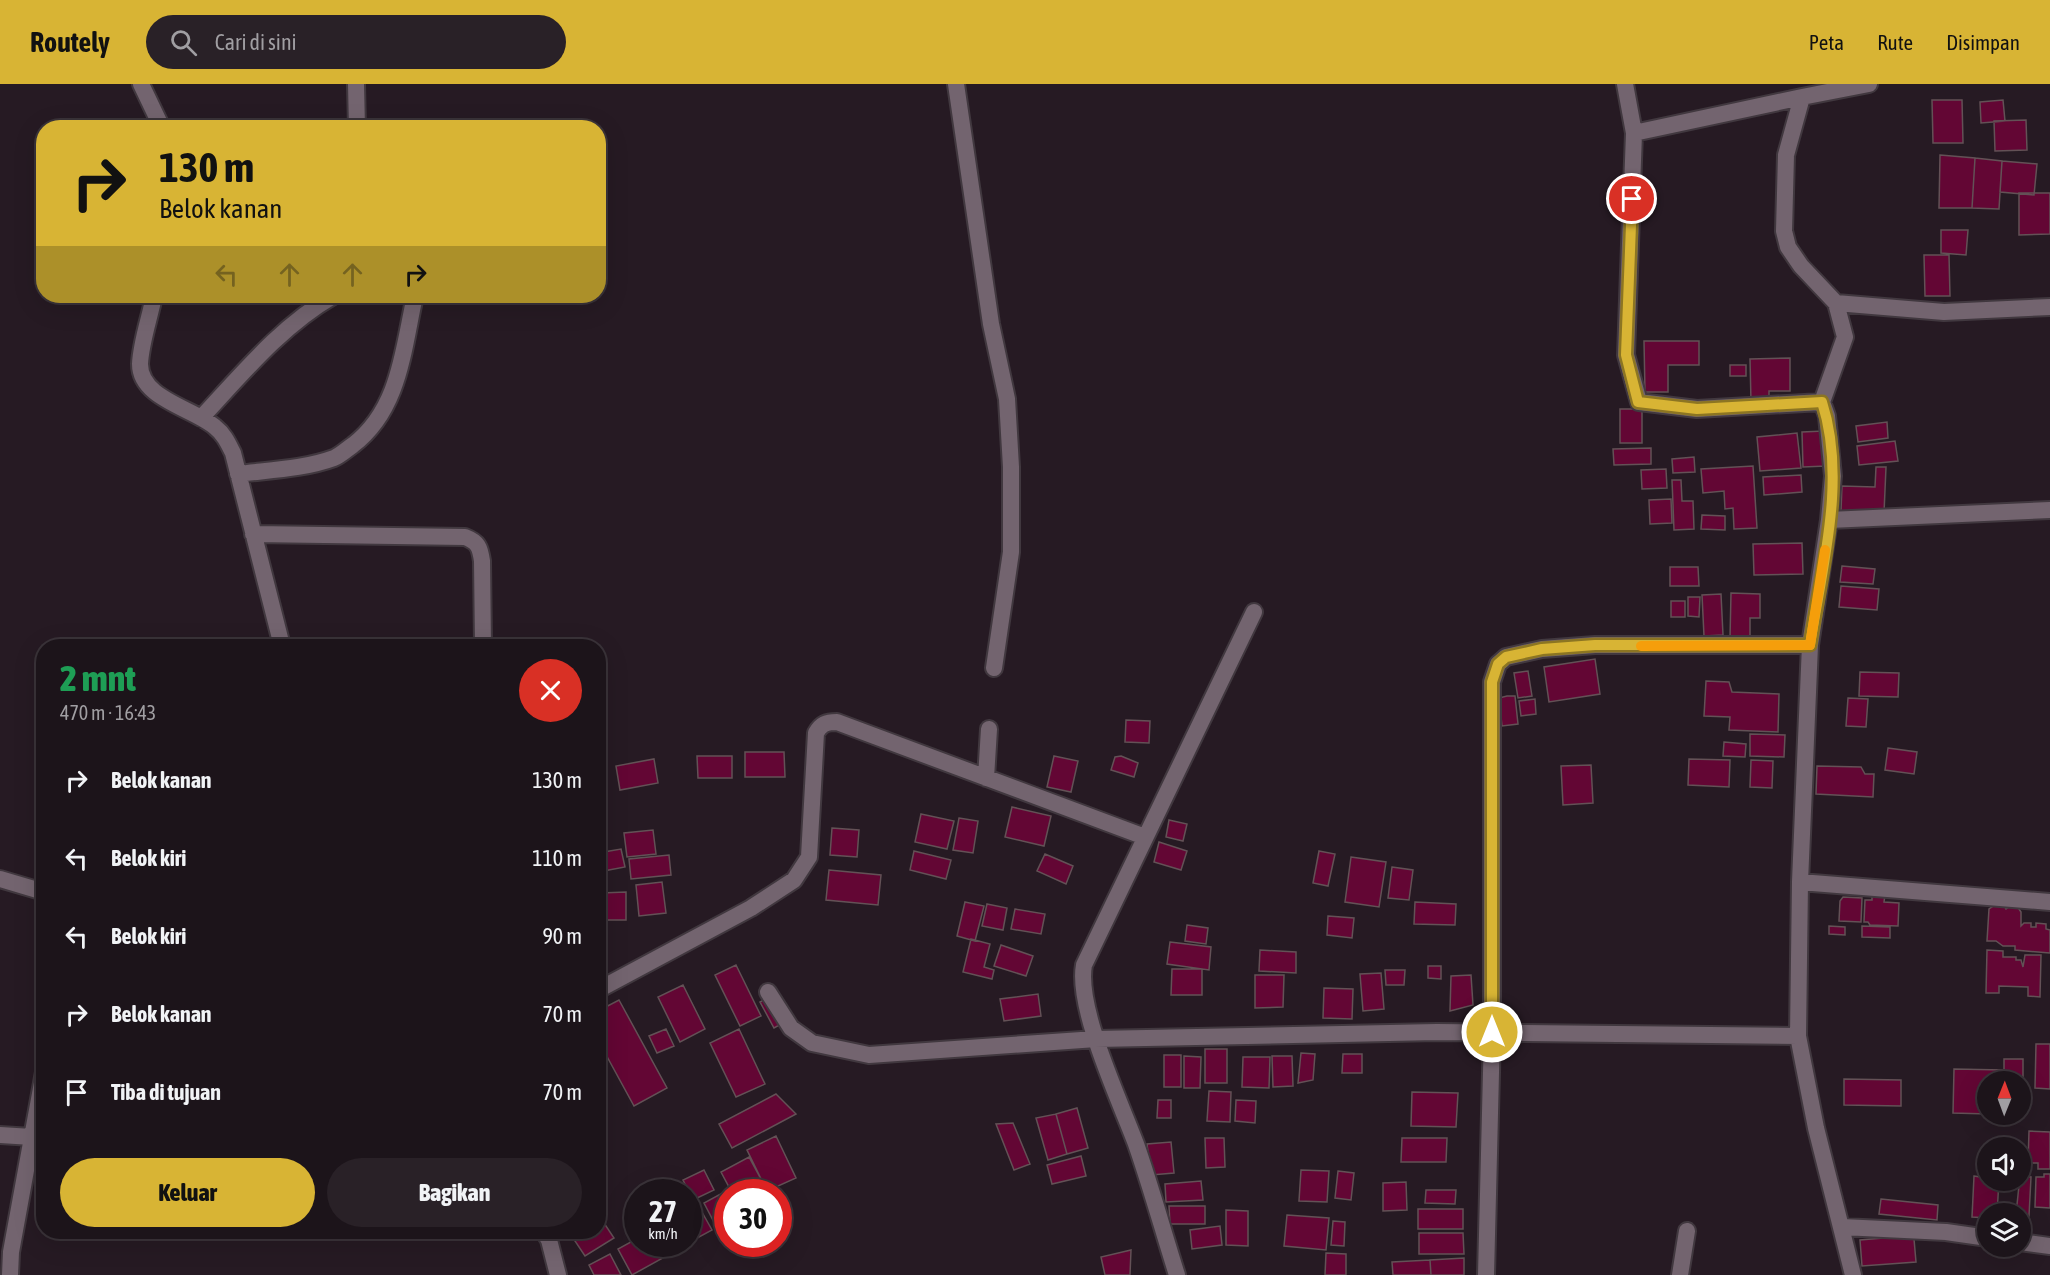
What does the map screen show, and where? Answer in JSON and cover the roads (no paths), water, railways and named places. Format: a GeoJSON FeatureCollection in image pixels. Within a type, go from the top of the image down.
{"type":"FeatureCollection","features":[{"type":"Feature","properties":{"kind":"street"},"geometry":{"type":"LineString","coordinates":[[141,84],[158,120]]}},
{"type":"Feature","properties":{"kind":"street"},"geometry":{"type":"LineString","coordinates":[[356,84],[357,120]]}},
{"type":"Feature","properties":{"kind":"street"},"geometry":{"type":"LineString","coordinates":[[956,84],[991,324],[1007,399],[1011,467],[1011,552],[994,668]]}},
{"type":"Feature","properties":{"kind":"street"},"geometry":{"type":"LineString","coordinates":[[1626,84],[1634,133],[1626,355],[1638,402],[1697,409],[1822,402]]}},
{"type":"Feature","properties":{"kind":"street"},"geometry":{"type":"LineString","coordinates":[[1634,133],[1869,84]]}},
{"type":"Feature","properties":{"kind":"street"},"geometry":{"type":"LineString","coordinates":[[1802,97],[1786,155],[1784,231],[1788,247],[1801,266],[1836,303],[1845,337],[1822,402],[1827,416],[1833,476],[1829,520],[1810,645],[1800,882],[1798,1036],[1816,1128],[1853,1275]]}},
{"type":"Feature","properties":{"kind":"street"},"geometry":{"type":"LineString","coordinates":[[153,303],[140,363],[145,382],[153,391],[201,418],[226,438],[238,474],[280,639]]}},
{"type":"Feature","properties":{"kind":"street"},"geometry":{"type":"LineString","coordinates":[[201,418],[259,356],[322,303]]}},
{"type":"Feature","properties":{"kind":"street"},"geometry":{"type":"LineString","coordinates":[[238,474],[309,465],[337,457],[367,434],[382,416],[394,392],[414,303]]}},
{"type":"Feature","properties":{"kind":"street"},"geometry":{"type":"LineString","coordinates":[[1836,303],[1944,312],[2050,307]]}},
{"type":"Feature","properties":{"kind":"street"},"geometry":{"type":"LineString","coordinates":[[1829,520],[2050,510]]}},
{"type":"Feature","properties":{"kind":"street"},"geometry":{"type":"LineString","coordinates":[[253,534],[465,537],[474,540],[480,547],[482,561],[483,639]]}},
{"type":"Feature","properties":{"kind":"street"},"geometry":{"type":"LineString","coordinates":[[1177,1275],[1136,1145],[1096,1039],[1082,977],[1084,965],[1254,612]]}},
{"type":"Feature","properties":{"kind":"street"},"geometry":{"type":"LineString","coordinates":[[1486,1275],[1492,1032],[1492,682],[1498,664],[1506,657],[1518,653],[1563,646],[1810,645]]}},
{"type":"Feature","properties":{"kind":"street"},"geometry":{"type":"LineString","coordinates":[[606,986],[752,908],[794,880],[803,870],[809,857],[814,754],[816,733],[820,726],[837,722],[1145,837]]}},
{"type":"Feature","properties":{"kind":"street"},"geometry":{"type":"LineString","coordinates":[[986,778],[989,729]]}},
{"type":"Feature","properties":{"kind":"street"},"geometry":{"type":"LineString","coordinates":[[0,879],[36,890]]}},
{"type":"Feature","properties":{"kind":"street"},"geometry":{"type":"LineString","coordinates":[[1800,882],[2050,902]]}},
{"type":"Feature","properties":{"kind":"street"},"geometry":{"type":"LineString","coordinates":[[768,992],[791,1028],[812,1043],[869,1055],[1096,1039],[1492,1032],[1798,1036]]}},
{"type":"Feature","properties":{"kind":"street"},"geometry":{"type":"LineString","coordinates":[[10,1275],[36,1115]]}},
{"type":"Feature","properties":{"kind":"street"},"geometry":{"type":"LineString","coordinates":[[0,1135],[32,1137]]}},
{"type":"Feature","properties":{"kind":"street"},"geometry":{"type":"LineString","coordinates":[[1842,1227],[1946,1232],[1977,1236]]}},
{"type":"Feature","properties":{"kind":"street"},"geometry":{"type":"LineString","coordinates":[[1680,1275],[1687,1231]]}},
{"type":"Feature","properties":{"kind":"street"},"geometry":{"type":"LineString","coordinates":[[547,1239],[558,1275]]}},
{"type":"Feature","properties":{"kind":"street"},"geometry":{"type":"LineString","coordinates":[[2031,1243],[2050,1246]]}}]}
